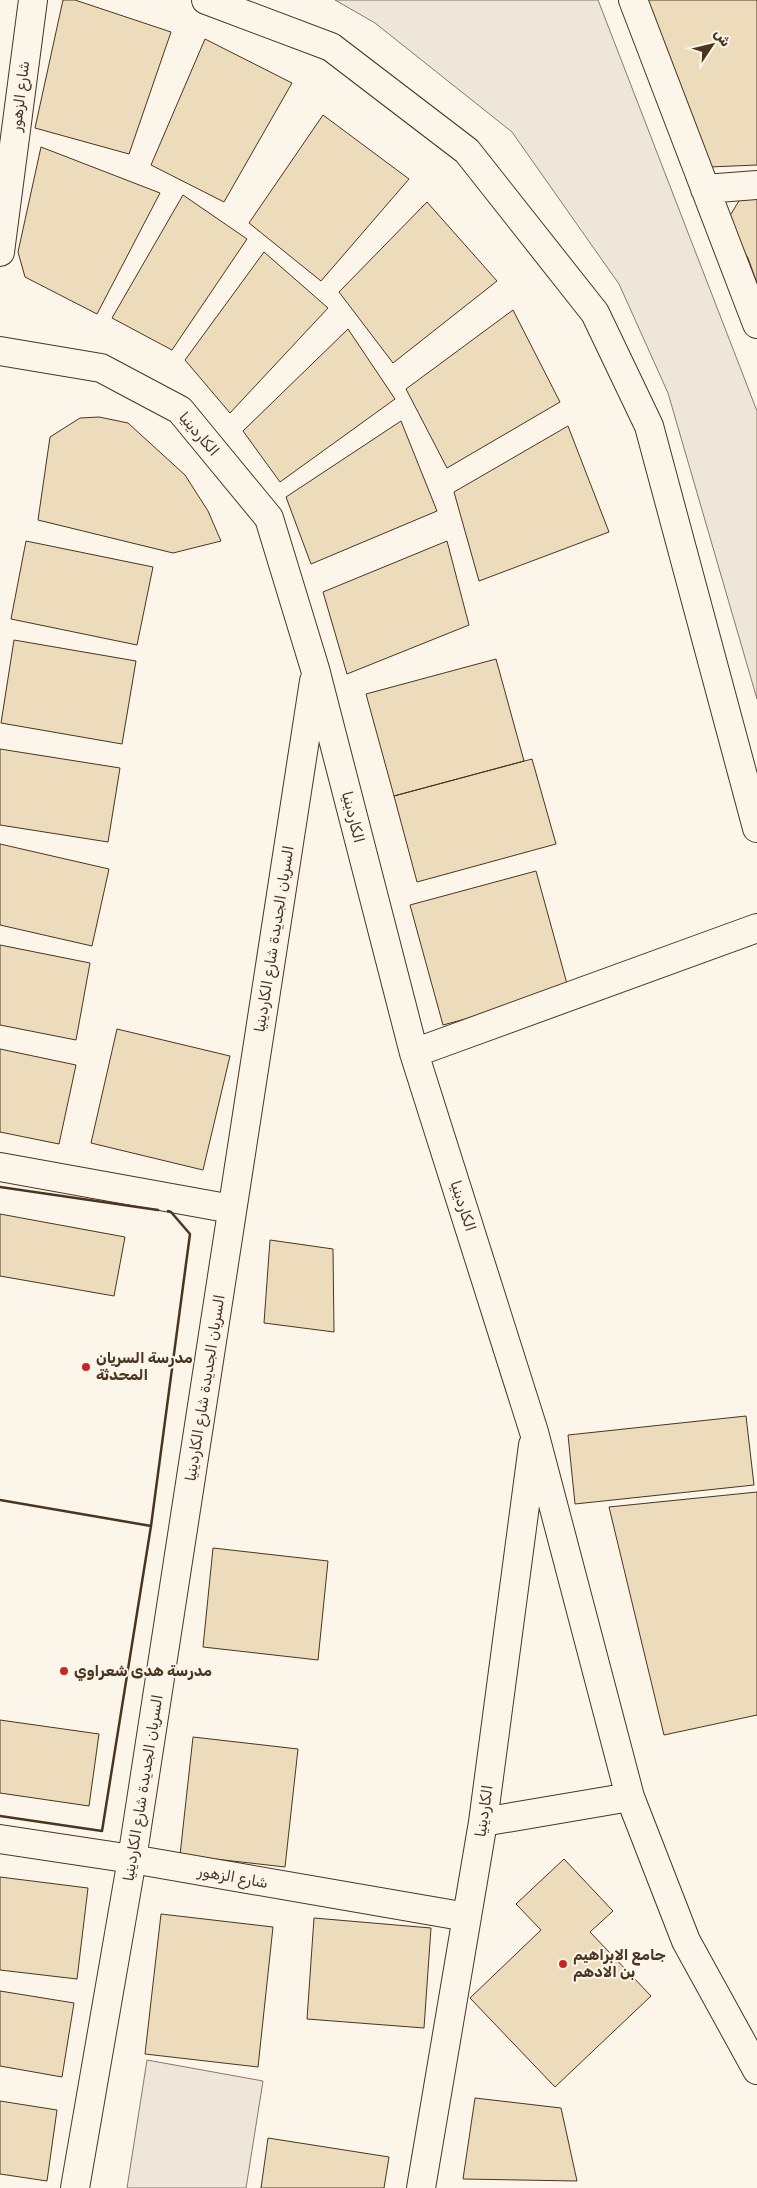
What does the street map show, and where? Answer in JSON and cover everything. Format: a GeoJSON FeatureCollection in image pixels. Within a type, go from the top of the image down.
{"type":"FeatureCollection","features":[{"type":"Feature","properties":{"kind":"street","name":"شارع الزهور"},"geometry":{"type":"LineString","coordinates":[[0,252],[33,0]]}},
{"type":"Feature","properties":{"kind":"street"},"geometry":{"type":"LineString","coordinates":[[206,0],[331,47],[467,151],[595,314],[649,426],[757,828]]}},
{"type":"Feature","properties":{"kind":"street"},"geometry":{"type":"LineString","coordinates":[[633,0],[757,324]]}},
{"type":"Feature","properties":{"kind":"street"},"geometry":{"type":"LineString","coordinates":[[705,190],[757,185]]}},
{"type":"Feature","properties":{"kind":"street","name":"الكاردينيا"},"geometry":{"type":"LineString","coordinates":[[0,351],[101,368],[180,410],[269,518],[315,669],[414,1053],[534,1432],[630,1797],[686,1941],[757,2070]]}},
{"type":"Feature","properties":{"kind":"street","name":"السريان الجديدة شارع الكاردينيا"},"geometry":{"type":"LineString","coordinates":[[76,2188],[132,1859],[315,669]]}},
{"type":"Feature","properties":{"kind":"street"},"geometry":{"type":"LineString","coordinates":[[414,1053],[757,928]]}},
{"type":"Feature","properties":{"kind":"street"},"geometry":{"type":"LineString","coordinates":[[0,1167],[232,1209]]}},
{"type":"Feature","properties":{"kind":"street","name":"الكاردينيا"},"geometry":{"type":"LineString","coordinates":[[421,2188],[482,1822],[534,1432]]}},
{"type":"Feature","properties":{"kind":"street"},"geometry":{"type":"LineString","coordinates":[[482,1822],[630,1797]]}},
{"type":"Feature","properties":{"kind":"street","name":"شارع الزهور"},"geometry":{"type":"LineString","coordinates":[[0,1839],[132,1859],[466,1917]]}},
{"type":"Feature","properties":{"kind":"shaded area"},"geometry":{"type":"Polygon","coordinates":[[[335,0],[598,0],[757,411],[757,699],[668,393],[619,284],[512,132],[375,23],[335,0]]]}},
{"type":"Feature","properties":{"kind":"shaded area"},"geometry":{"type":"Polygon","coordinates":[[[147,2060],[263,2081],[246,2188],[127,2188],[147,2060]]]}},
{"type":"Feature","properties":{"kind":"building"},"geometry":{"type":"Polygon","coordinates":[[[63,0],[75,0],[171,32],[129,154],[35,128],[63,0]]]}},
{"type":"Feature","properties":{"kind":"building"},"geometry":{"type":"Polygon","coordinates":[[[648,0],[757,0],[757,165],[709,167],[648,0]]]}},
{"type":"Feature","properties":{"kind":"building"},"geometry":{"type":"Polygon","coordinates":[[[205,39],[292,83],[224,202],[151,165],[205,39]]]}},
{"type":"Feature","properties":{"kind":"building"},"geometry":{"type":"Polygon","coordinates":[[[323,115],[409,179],[321,281],[249,223],[323,115]]]}},
{"type":"Feature","properties":{"kind":"building"},"geometry":{"type":"Polygon","coordinates":[[[41,147],[160,193],[97,314],[25,277],[18,252],[41,147]]]}},
{"type":"Feature","properties":{"kind":"building"},"geometry":{"type":"Polygon","coordinates":[[[757,194],[757,283],[748,258],[726,222],[742,196],[757,194]]]}},
{"type":"Feature","properties":{"kind":"building"},"geometry":{"type":"Polygon","coordinates":[[[183,195],[247,239],[172,350],[112,318],[183,195]]]}},
{"type":"Feature","properties":{"kind":"building"},"geometry":{"type":"Polygon","coordinates":[[[427,202],[497,281],[393,363],[339,292],[427,202]]]}},
{"type":"Feature","properties":{"kind":"building"},"geometry":{"type":"Polygon","coordinates":[[[264,252],[328,308],[230,413],[185,360],[264,252]]]}},
{"type":"Feature","properties":{"kind":"building"},"geometry":{"type":"Polygon","coordinates":[[[513,310],[560,402],[447,468],[406,389],[513,310]]]}},
{"type":"Feature","properties":{"kind":"building"},"geometry":{"type":"Polygon","coordinates":[[[348,329],[395,399],[280,482],[243,431],[348,329]]]}},
{"type":"Feature","properties":{"kind":"building"},"geometry":{"type":"Polygon","coordinates":[[[99,417],[128,423],[185,475],[208,511],[221,541],[173,553],[38,520],[50,437],[80,418],[99,417]]]}},
{"type":"Feature","properties":{"kind":"building"},"geometry":{"type":"Polygon","coordinates":[[[401,421],[437,511],[311,564],[286,497],[401,421]]]}},
{"type":"Feature","properties":{"kind":"building"},"geometry":{"type":"Polygon","coordinates":[[[568,426],[609,532],[479,581],[454,492],[568,426]]]}},
{"type":"Feature","properties":{"kind":"building"},"geometry":{"type":"Polygon","coordinates":[[[26,541],[153,567],[137,645],[11,619],[26,541]]]}},
{"type":"Feature","properties":{"kind":"building"},"geometry":{"type":"Polygon","coordinates":[[[447,541],[469,625],[347,674],[323,592],[447,541]]]}},
{"type":"Feature","properties":{"kind":"building"},"geometry":{"type":"Polygon","coordinates":[[[14,640],[136,661],[122,744],[1,723],[14,640]]]}},
{"type":"Feature","properties":{"kind":"building"},"geometry":{"type":"Polygon","coordinates":[[[496,659],[524,761],[394,796],[366,694],[496,659]]]}},
{"type":"Feature","properties":{"kind":"building"},"geometry":{"type":"Polygon","coordinates":[[[0,749],[120,768],[108,842],[0,825],[0,749]]]}},
{"type":"Feature","properties":{"kind":"building"},"geometry":{"type":"Polygon","coordinates":[[[532,759],[556,844],[417,882],[394,796],[532,759]]]}},
{"type":"Feature","properties":{"kind":"building"},"geometry":{"type":"Polygon","coordinates":[[[0,844],[109,869],[92,946],[0,925],[0,844]]]}},
{"type":"Feature","properties":{"kind":"building"},"geometry":{"type":"Polygon","coordinates":[[[536,871],[569,991],[443,1025],[410,905],[536,871]]]}},
{"type":"Feature","properties":{"kind":"building"},"geometry":{"type":"Polygon","coordinates":[[[0,945],[90,963],[76,1040],[0,1025],[0,945]]]}},
{"type":"Feature","properties":{"kind":"building"},"geometry":{"type":"Polygon","coordinates":[[[117,1029],[230,1056],[203,1170],[91,1143],[117,1029]]]}},
{"type":"Feature","properties":{"kind":"building"},"geometry":{"type":"Polygon","coordinates":[[[0,1049],[76,1065],[59,1144],[0,1132],[0,1049]]]}},
{"type":"Feature","properties":{"kind":"building"},"geometry":{"type":"Polygon","coordinates":[[[0,1214],[125,1237],[114,1296],[0,1276],[0,1214]]]}},
{"type":"Feature","properties":{"kind":"building"},"geometry":{"type":"Polygon","coordinates":[[[270,1240],[333,1249],[334,1332],[264,1323],[270,1240]]]}},
{"type":"Feature","properties":{"kind":"building"},"geometry":{"type":"Polygon","coordinates":[[[746,1416],[754,1485],[575,1504],[568,1435],[746,1416]]]}},
{"type":"Feature","properties":{"kind":"building"},"geometry":{"type":"Polygon","coordinates":[[[757,1492],[757,1715],[664,1735],[609,1507],[757,1492]]]}},
{"type":"Feature","properties":{"kind":"building"},"geometry":{"type":"Polygon","coordinates":[[[213,1548],[328,1561],[318,1660],[203,1647],[213,1548]]]}},
{"type":"Feature","properties":{"kind":"building"},"geometry":{"type":"Polygon","coordinates":[[[0,1720],[99,1734],[89,1806],[0,1793],[0,1720]]]}},
{"type":"Feature","properties":{"kind":"building"},"geometry":{"type":"Polygon","coordinates":[[[193,1737],[298,1749],[285,1867],[180,1855],[193,1737]]]}},
{"type":"Feature","properties":{"kind":"building","name":"جامع الابراهيم بن الادهم"},"geometry":{"type":"Polygon","coordinates":[[[564,1859],[613,1911],[590,1932],[651,1996],[555,2087],[470,1998],[541,1930],[516,1904],[564,1859]]]}},
{"type":"Feature","properties":{"kind":"building"},"geometry":{"type":"Polygon","coordinates":[[[0,1877],[88,1888],[77,1979],[0,1970],[0,1877]]]}},
{"type":"Feature","properties":{"kind":"building"},"geometry":{"type":"Polygon","coordinates":[[[161,1914],[273,1927],[258,2067],[145,2054],[161,1914]]]}},
{"type":"Feature","properties":{"kind":"building"},"geometry":{"type":"Polygon","coordinates":[[[314,1918],[431,1928],[424,2028],[307,2019],[314,1918]]]}},
{"type":"Feature","properties":{"kind":"building"},"geometry":{"type":"Polygon","coordinates":[[[0,1991],[74,2003],[62,2077],[0,2066],[0,1991]]]}},
{"type":"Feature","properties":{"kind":"building"},"geometry":{"type":"Polygon","coordinates":[[[475,2098],[561,2108],[577,2181],[463,2179],[475,2098]]]}},
{"type":"Feature","properties":{"kind":"building"},"geometry":{"type":"Polygon","coordinates":[[[0,2101],[57,2110],[47,2181],[0,2174],[0,2101]]]}},
{"type":"Feature","properties":{"kind":"building"},"geometry":{"type":"Polygon","coordinates":[[[268,2138],[389,2157],[384,2188],[261,2188],[268,2138]]]}},
{"type":"Feature","properties":{"kind":"wall"},"geometry":{"type":"LineString","coordinates":[[0,1187],[158,1210]]}},
{"type":"Feature","properties":{"kind":"wall"},"geometry":{"type":"LineString","coordinates":[[0,1816],[102,1831],[151,1526],[190,1234],[168,1211]]}},
{"type":"Feature","properties":{"kind":"wall"},"geometry":{"type":"LineString","coordinates":[[0,1500],[151,1526]]}},
{"type":"Feature","properties":{"kind":"place","name":"مدرسة السريان المحدثة"},"geometry":{"type":"Point","coordinates":[86,1367]}},
{"type":"Feature","properties":{"kind":"place","name":"مدرسة هدى شعراوي"},"geometry":{"type":"Point","coordinates":[64,1671]}},
{"type":"Feature","properties":{"kind":"place","name":"جامع الابراهيم بن الادهم"},"geometry":{"type":"Point","coordinates":[563,1964]}}]}
